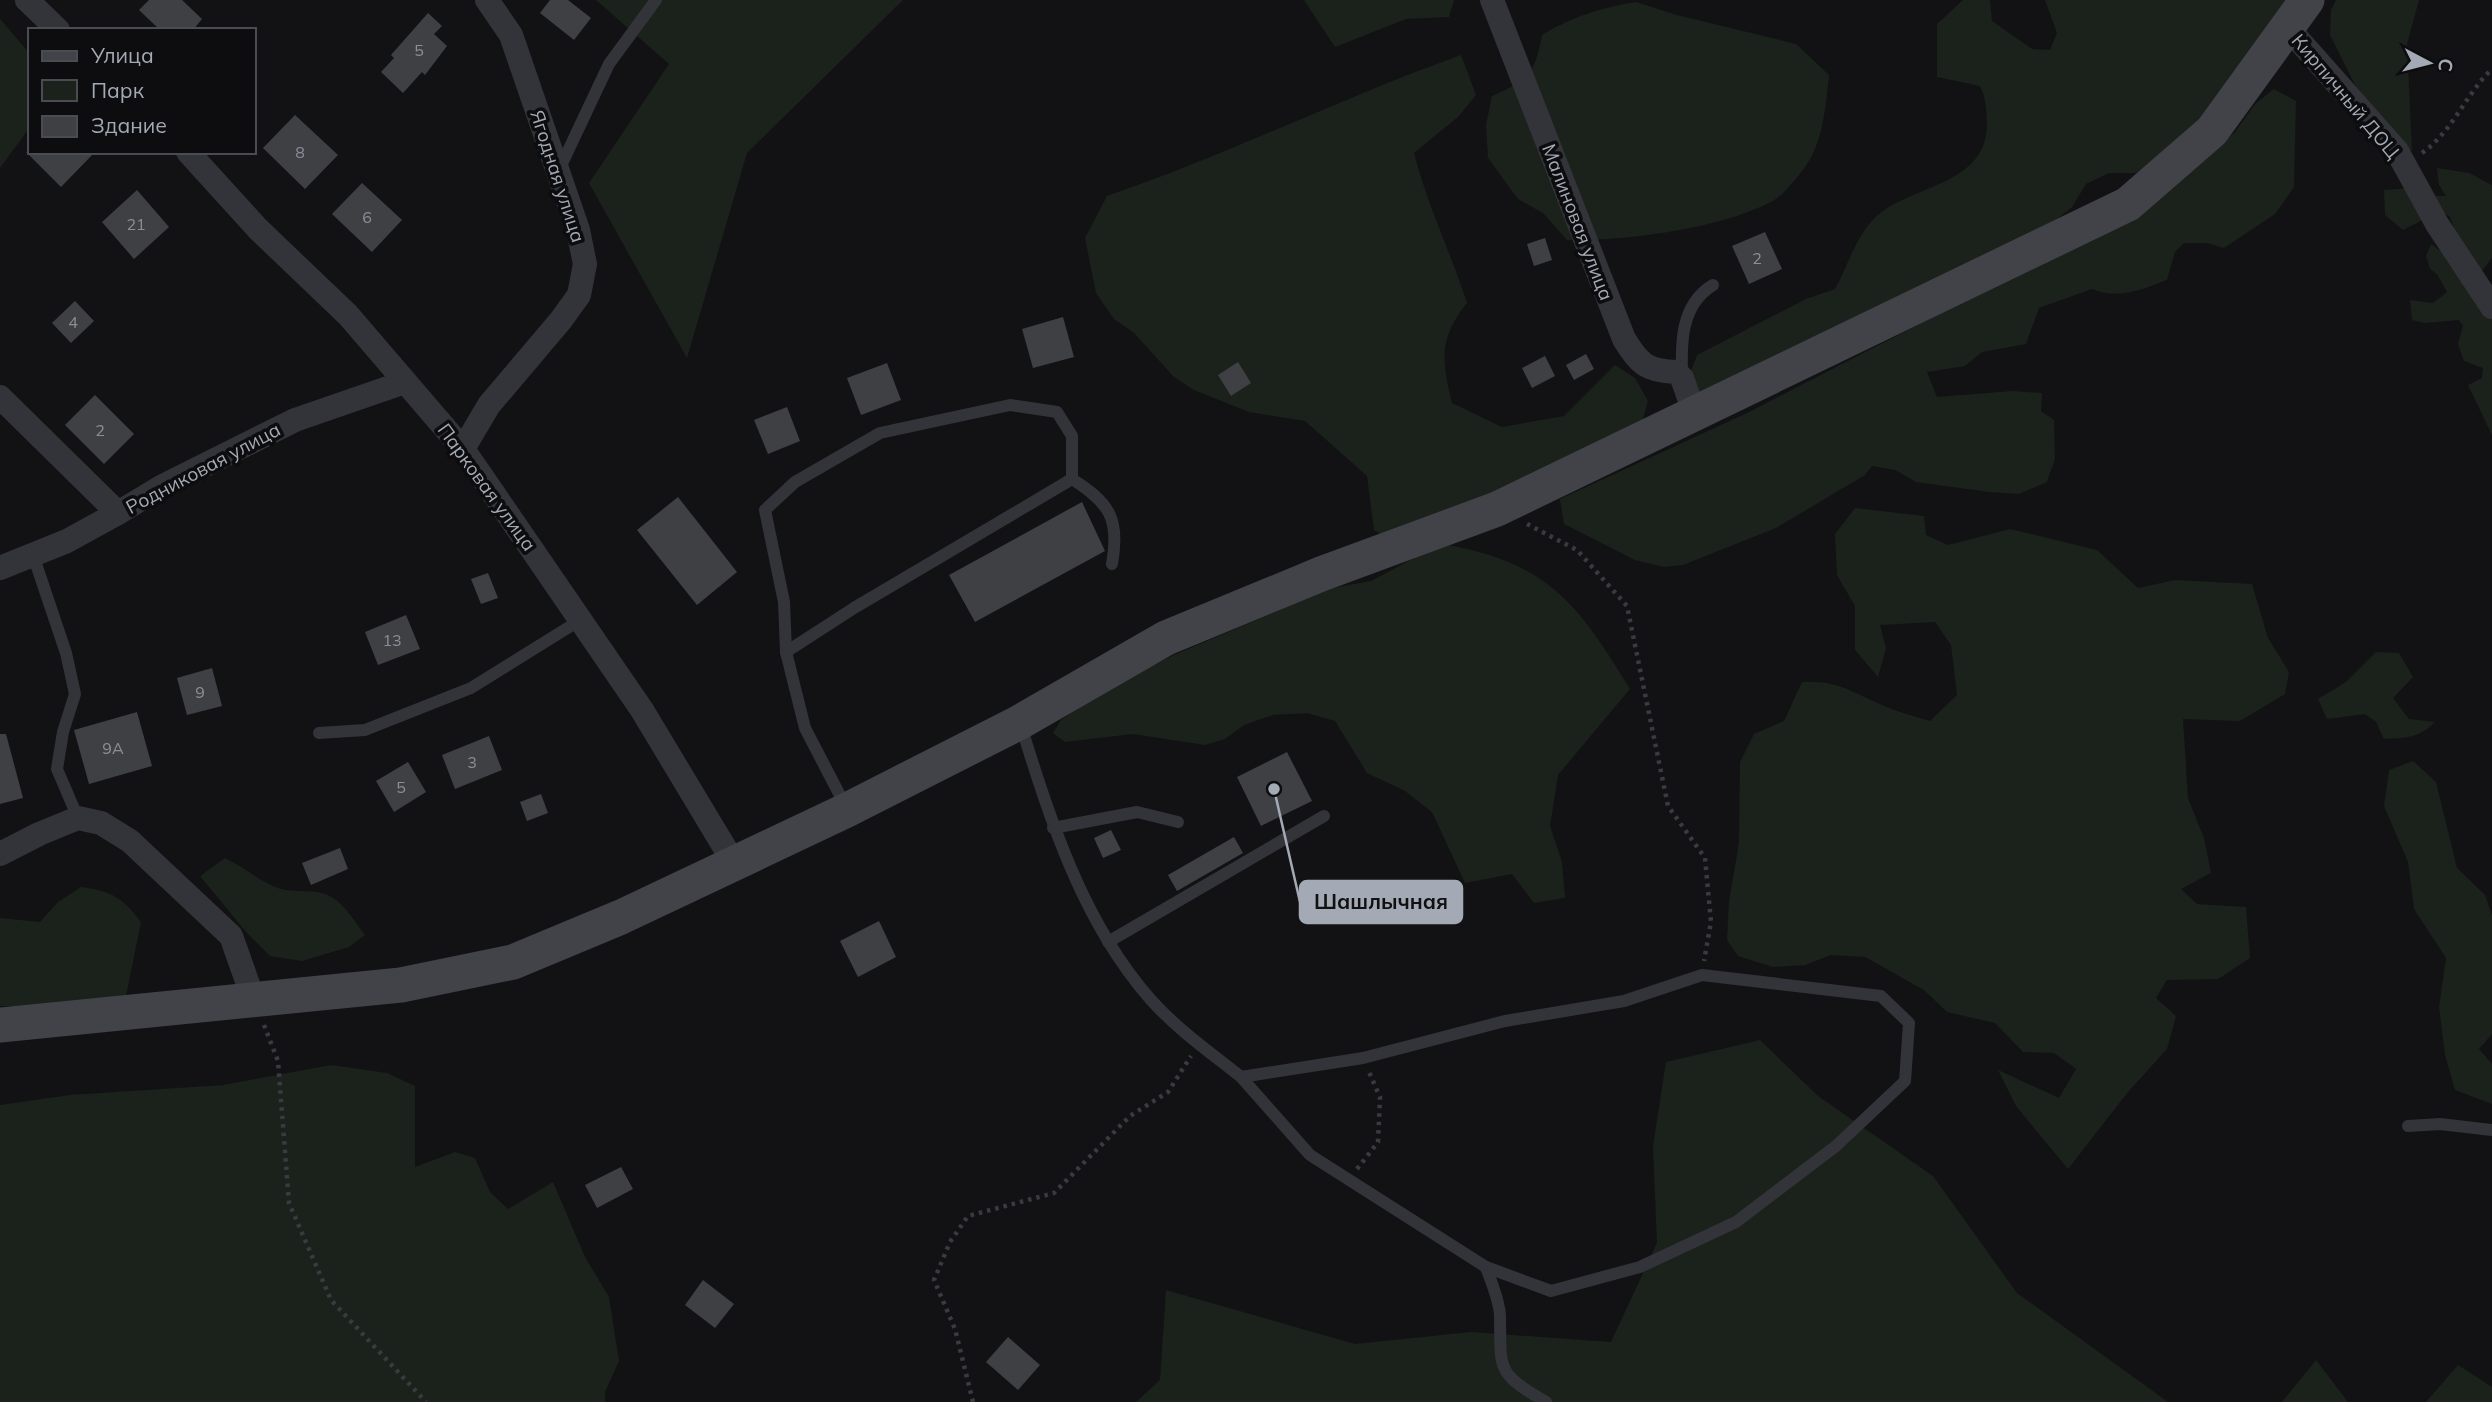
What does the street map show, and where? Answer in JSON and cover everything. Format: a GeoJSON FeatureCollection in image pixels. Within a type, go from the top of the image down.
{"type":"FeatureCollection","features":[{"type":"Feature","properties":{"kind":"main road"},"geometry":{"type":"LineString","coordinates":[[0,1025],[401,985],[513,962],[621,917],[848,810],[1020,722],[1166,638],[1321,574],[1497,509],[2128,204],[2212,131],[2298,14]]}},
{"type":"Feature","properties":{"kind":"street"},"geometry":{"type":"LineString","coordinates":[[27,0],[56,28]]}},
{"type":"Feature","properties":{"kind":"street","name":"Ягодная улица"},"geometry":{"type":"LineString","coordinates":[[463,449],[489,405],[579,295],[585,264],[578,230],[559,170],[510,35],[487,0]]}},
{"type":"Feature","properties":{"kind":"street","name":"Малиновая улица"},"geometry":{"type":"LineString","coordinates":[[1492,0],[1624,339],[1638,362],[1660,372],[1676,372],[1682,378]]}},
{"type":"Feature","properties":{"kind":"street","name":"Кирпичный ДОЦ"},"geometry":{"type":"LineString","coordinates":[[2298,14],[2351,96],[2404,165],[2437,224],[2492,307]]}},
{"type":"Feature","properties":{"kind":"street","name":"Парковая улица"},"geometry":{"type":"LineString","coordinates":[[190,154],[258,229],[348,315],[463,449],[642,710],[734,863]]}},
{"type":"Feature","properties":{"kind":"street"},"geometry":{"type":"LineString","coordinates":[[1682,378],[1694,412]]}},
{"type":"Feature","properties":{"kind":"street","name":"Родниковая улица"},"geometry":{"type":"LineString","coordinates":[[0,397],[118,513],[161,487],[295,420],[405,382]]}},
{"type":"Feature","properties":{"kind":"street"},"geometry":{"type":"LineString","coordinates":[[0,568],[67,541],[118,513]]}},
{"type":"Feature","properties":{"kind":"street"},"geometry":{"type":"LineString","coordinates":[[0,854],[78,818],[102,823],[130,841],[231,936],[253,998]]}},
{"type":"Feature","properties":{"kind":"lane"},"geometry":{"type":"LineString","coordinates":[[559,170],[609,64],[656,0]]}},
{"type":"Feature","properties":{"kind":"lane"},"geometry":{"type":"LineString","coordinates":[[1682,378],[1683,326],[1691,308],[1705,290],[1713,285]]}},
{"type":"Feature","properties":{"kind":"lane"},"geometry":{"type":"LineString","coordinates":[[848,810],[805,728],[786,652],[783,602],[765,510],[795,482],[880,433],[1010,405],[1057,412],[1072,436],[1072,479]]}},
{"type":"Feature","properties":{"kind":"lane"},"geometry":{"type":"LineString","coordinates":[[1072,479],[1098,496],[1110,512],[1117,536],[1112,564]]}},
{"type":"Feature","properties":{"kind":"lane"},"geometry":{"type":"LineString","coordinates":[[786,652],[854,608],[1072,479]]}},
{"type":"Feature","properties":{"kind":"lane"},"geometry":{"type":"LineString","coordinates":[[33,555],[66,653],[75,694],[63,732],[57,769],[78,818]]}},
{"type":"Feature","properties":{"kind":"lane"},"geometry":{"type":"LineString","coordinates":[[319,733],[365,730],[471,688],[582,619]]}},
{"type":"Feature","properties":{"kind":"lane"},"geometry":{"type":"LineString","coordinates":[[1020,722],[1053,828],[1108,942],[1152,1001],[1198,1044],[1241,1077],[1310,1154],[1486,1267],[1550,1291],[1640,1267],[1736,1222],[1836,1146],[1905,1081],[1909,1023],[1881,996],[1702,975],[1624,1001],[1505,1021],[1363,1058],[1241,1077]]}},
{"type":"Feature","properties":{"kind":"lane"},"geometry":{"type":"LineString","coordinates":[[1053,828],[1137,811],[1178,822]]}},
{"type":"Feature","properties":{"kind":"lane"},"geometry":{"type":"LineString","coordinates":[[1108,942],[1324,816]]}},
{"type":"Feature","properties":{"kind":"lane"},"geometry":{"type":"LineString","coordinates":[[2408,1126],[2440,1124],[2492,1130]]}},
{"type":"Feature","properties":{"kind":"lane"},"geometry":{"type":"LineString","coordinates":[[1486,1267],[1500,1312],[1498,1342],[1504,1369],[1518,1386],[1546,1402]]}},
{"type":"Feature","properties":{"kind":"path"},"geometry":{"type":"LineString","coordinates":[[2404,165],[2438,142],[2459,116],[2475,85],[2492,69]]}},
{"type":"Feature","properties":{"kind":"path"},"geometry":{"type":"LineString","coordinates":[[1497,509],[1577,550],[1627,606],[1668,806],[1705,858],[1711,922],[1702,975]]}},
{"type":"Feature","properties":{"kind":"path"},"geometry":{"type":"LineString","coordinates":[[253,998],[278,1061],[289,1203],[331,1300],[426,1402]]}},
{"type":"Feature","properties":{"kind":"path"},"geometry":{"type":"LineString","coordinates":[[973,1402],[955,1329],[934,1280],[950,1242],[968,1216],[1054,1193],[1130,1116],[1168,1092],[1198,1044]]}},
{"type":"Feature","properties":{"kind":"path"},"geometry":{"type":"LineString","coordinates":[[1348,1179],[1378,1142],[1380,1097],[1363,1058]]}},
{"type":"Feature","properties":{"kind":"green space"},"geometry":{"type":"Polygon","coordinates":[[[596,0],[903,0],[747,153],[687,358],[589,183],[669,64],[596,0]]]}},
{"type":"Feature","properties":{"kind":"green space"},"geometry":{"type":"Polygon","coordinates":[[[1304,0],[1454,0],[1449,17],[1406,19],[1335,47],[1304,0]]]}},
{"type":"Feature","properties":{"kind":"green space"},"geometry":{"type":"Polygon","coordinates":[[[1963,0],[1990,0],[1992,21],[2032,49],[2050,50],[2057,33],[2045,0],[2301,0],[2255,63],[2160,165],[2135,173],[2109,173],[2086,184],[2072,207],[2046,228],[1701,397],[1684,390],[1697,355],[1806,299],[1835,289],[1858,240],[1878,215],[1963,171],[1976,159],[1984,143],[1987,122],[1985,99],[1980,86],[1937,77],[1937,24],[1963,0]]]}},
{"type":"Feature","properties":{"kind":"green space"},"geometry":{"type":"Polygon","coordinates":[[[2336,0],[2419,0],[2407,44],[2412,151],[2378,131],[2330,35],[2331,10],[2336,0]]]}},
{"type":"Feature","properties":{"kind":"green space"},"geometry":{"type":"Polygon","coordinates":[[[1636,2],[1677,15],[1796,44],[1829,75],[1820,135],[1802,171],[1790,186],[1771,202],[1725,219],[1671,232],[1567,240],[1543,213],[1518,199],[1488,158],[1486,125],[1492,96],[1528,74],[1536,59],[1542,35],[1588,14],[1636,2]]]}},
{"type":"Feature","properties":{"kind":"green space"},"geometry":{"type":"Polygon","coordinates":[[[0,19],[28,52],[28,130],[0,168],[0,19]]]}},
{"type":"Feature","properties":{"kind":"green space"},"geometry":{"type":"Polygon","coordinates":[[[1461,55],[1476,95],[1458,117],[1414,153],[1467,303],[1451,328],[1445,351],[1446,375],[1452,403],[1502,427],[1564,416],[1615,365],[1635,378],[1648,401],[1640,429],[1388,538],[1374,530],[1367,476],[1305,421],[1249,412],[1194,390],[1174,377],[1134,333],[1114,319],[1096,293],[1085,238],[1107,196],[1196,163],[1372,89],[1461,55]]]}},
{"type":"Feature","properties":{"kind":"green space"},"geometry":{"type":"Polygon","coordinates":[[[2274,89],[2296,101],[2294,187],[2275,214],[2224,248],[2207,243],[2184,243],[2175,252],[2167,280],[2120,294],[2092,289],[2039,308],[2026,344],[1982,352],[1965,366],[1927,372],[1937,397],[2013,391],[2042,393],[2041,411],[2054,420],[2055,459],[2047,482],[2019,494],[1989,492],[1916,482],[1895,470],[1872,466],[1865,475],[1776,528],[1683,565],[1664,567],[1635,560],[1564,524],[1560,499],[1745,414],[1976,295],[2168,189],[2235,132],[2255,104],[2274,89]]]}},
{"type":"Feature","properties":{"kind":"green space"},"geometry":{"type":"Polygon","coordinates":[[[2437,168],[2469,173],[2492,185],[2492,258],[2471,284],[2492,310],[2492,435],[2468,385],[2482,378],[2483,368],[2464,361],[2458,344],[2463,326],[2459,320],[2425,323],[2412,320],[2410,300],[2433,303],[2447,292],[2437,274],[2430,269],[2426,256],[2431,244],[2450,258],[2458,238],[2450,217],[2440,211],[2403,230],[2385,215],[2384,190],[2410,188],[2419,196],[2446,196],[2439,185],[2437,168]]]}},
{"type":"Feature","properties":{"kind":"green space"},"geometry":{"type":"Polygon","coordinates":[[[1855,508],[1924,516],[1926,535],[1948,545],[2010,529],[2097,550],[2138,588],[2175,580],[2252,584],[2268,638],[2289,672],[2285,694],[2240,721],[2183,719],[2188,798],[2204,838],[2211,873],[2181,889],[2197,904],[2246,907],[2250,958],[2218,979],[2167,980],[2156,998],[2176,1016],[2167,1049],[2128,1092],[2068,1169],[2016,1106],[1998,1070],[2059,1098],[2076,1069],[2054,1053],[2023,1052],[1995,1023],[1947,1012],[1924,990],[1865,957],[1831,955],[1805,965],[1773,967],[1738,956],[1727,940],[1729,901],[1739,843],[1740,762],[1754,734],[1784,721],[1802,682],[1835,685],[1894,710],[1930,721],[1957,695],[1951,645],[1935,622],[1880,625],[1886,648],[1878,677],[1855,650],[1855,606],[1837,575],[1835,534],[1855,508]]]}},
{"type":"Feature","properties":{"kind":"green space"},"geometry":{"type":"Polygon","coordinates":[[[1441,544],[1507,562],[1533,574],[1555,590],[1593,632],[1630,689],[1558,775],[1550,826],[1562,862],[1565,898],[1534,903],[1512,874],[1465,883],[1432,812],[1405,791],[1367,773],[1335,721],[1307,713],[1273,715],[1244,725],[1225,739],[1205,745],[1133,734],[1065,742],[1053,733],[1061,720],[1115,684],[1174,655],[1280,610],[1310,592],[1371,581],[1441,544]]]}},
{"type":"Feature","properties":{"kind":"green space"},"geometry":{"type":"Polygon","coordinates":[[[2376,652],[2399,653],[2413,677],[2393,698],[2409,719],[2435,722],[2418,734],[2384,739],[2376,722],[2365,714],[2327,719],[2318,699],[2346,682],[2376,652]]]}},
{"type":"Feature","properties":{"kind":"green space"},"geometry":{"type":"Polygon","coordinates":[[[2413,761],[2436,782],[2457,868],[2485,895],[2492,915],[2492,1034],[2479,1049],[2492,1064],[2492,1104],[2455,1090],[2445,1055],[2439,1007],[2446,958],[2414,909],[2408,862],[2384,806],[2389,770],[2413,761]]]}},
{"type":"Feature","properties":{"kind":"green space"},"geometry":{"type":"Polygon","coordinates":[[[225,858],[279,888],[329,895],[347,910],[365,935],[349,947],[302,961],[270,956],[246,932],[200,876],[225,858]]]}},
{"type":"Feature","properties":{"kind":"green space"},"geometry":{"type":"Polygon","coordinates":[[[81,887],[100,891],[122,901],[141,922],[126,996],[39,1006],[0,1006],[0,918],[40,922],[58,902],[81,887]]]}},
{"type":"Feature","properties":{"kind":"green space"},"geometry":{"type":"Polygon","coordinates":[[[1760,1040],[1818,1096],[1933,1176],[2017,1293],[2168,1402],[1136,1402],[1160,1380],[1166,1290],[1355,1344],[1471,1332],[1611,1342],[1657,1243],[1653,1146],[1666,1062],[1760,1040]]]}},
{"type":"Feature","properties":{"kind":"green space"},"geometry":{"type":"Polygon","coordinates":[[[331,1065],[387,1073],[415,1086],[415,1167],[455,1152],[475,1158],[490,1192],[508,1209],[553,1182],[585,1257],[609,1297],[619,1361],[605,1392],[605,1402],[0,1402],[0,1105],[70,1095],[223,1085],[331,1065]]]}},
{"type":"Feature","properties":{"kind":"green space"},"geometry":{"type":"Polygon","coordinates":[[[2316,1360],[2348,1402],[2282,1402],[2316,1360]]]}},
{"type":"Feature","properties":{"kind":"green space"},"geometry":{"type":"Polygon","coordinates":[[[2458,1365],[2492,1387],[2492,1402],[2426,1402],[2458,1365]]]}},
{"type":"Feature","properties":{"kind":"building"},"geometry":{"type":"Polygon","coordinates":[[[149,0],[182,0],[202,19],[195,28],[158,28],[139,10],[149,0]]]}},
{"type":"Feature","properties":{"kind":"building"},"geometry":{"type":"Polygon","coordinates":[[[550,0],[568,0],[591,18],[574,40],[540,13],[550,0]]]}},
{"type":"Feature","properties":{"kind":"building"},"geometry":{"type":"Polygon","coordinates":[[[428,13],[442,26],[434,34],[447,46],[425,75],[422,72],[403,93],[381,72],[394,58],[391,55],[428,13]]]}},
{"type":"Feature","properties":{"kind":"building"},"geometry":{"type":"Polygon","coordinates":[[[295,115],[338,155],[305,189],[263,148],[295,115]]]}},
{"type":"Feature","properties":{"kind":"building"},"geometry":{"type":"Polygon","coordinates":[[[28,154],[93,154],[61,187],[28,154]]]}},
{"type":"Feature","properties":{"kind":"building"},"geometry":{"type":"Polygon","coordinates":[[[362,183],[402,220],[372,252],[332,214],[362,183]]]}},
{"type":"Feature","properties":{"kind":"building"},"geometry":{"type":"Polygon","coordinates":[[[137,190],[169,227],[134,259],[102,222],[137,190]]]}},
{"type":"Feature","properties":{"kind":"building"},"geometry":{"type":"Polygon","coordinates":[[[1765,232],[1782,269],[1749,284],[1732,246],[1765,232]]]}},
{"type":"Feature","properties":{"kind":"building"},"geometry":{"type":"Polygon","coordinates":[[[1545,238],[1552,260],[1534,266],[1527,244],[1545,238]]]}},
{"type":"Feature","properties":{"kind":"building"},"geometry":{"type":"Polygon","coordinates":[[[75,301],[94,321],[71,343],[52,323],[75,301]]]}},
{"type":"Feature","properties":{"kind":"building"},"geometry":{"type":"Polygon","coordinates":[[[1063,317],[1074,357],[1033,368],[1022,329],[1063,317]]]}},
{"type":"Feature","properties":{"kind":"building"},"geometry":{"type":"Polygon","coordinates":[[[1586,354],[1594,369],[1574,380],[1566,365],[1586,354]]]}},
{"type":"Feature","properties":{"kind":"building"},"geometry":{"type":"Polygon","coordinates":[[[1545,356],[1555,376],[1532,388],[1522,368],[1545,356]]]}},
{"type":"Feature","properties":{"kind":"building"},"geometry":{"type":"Polygon","coordinates":[[[1238,362],[1251,383],[1231,396],[1218,375],[1238,362]]]}},
{"type":"Feature","properties":{"kind":"building"},"geometry":{"type":"Polygon","coordinates":[[[887,363],[901,400],[861,415],[847,378],[887,363]]]}},
{"type":"Feature","properties":{"kind":"building"},"geometry":{"type":"Polygon","coordinates":[[[95,395],[134,434],[104,464],[65,425],[95,395]]]}},
{"type":"Feature","properties":{"kind":"building"},"geometry":{"type":"Polygon","coordinates":[[[787,407],[800,441],[768,454],[754,420],[787,407]]]}},
{"type":"Feature","properties":{"kind":"building"},"geometry":{"type":"Polygon","coordinates":[[[678,497],[737,572],[697,605],[637,530],[678,497]]]}},
{"type":"Feature","properties":{"kind":"building"},"geometry":{"type":"Polygon","coordinates":[[[1082,502],[1105,551],[975,622],[949,575],[1082,502]]]}},
{"type":"Feature","properties":{"kind":"building"},"geometry":{"type":"Polygon","coordinates":[[[488,573],[498,598],[481,604],[471,579],[488,573]]]}},
{"type":"Feature","properties":{"kind":"building"},"geometry":{"type":"Polygon","coordinates":[[[406,615],[420,649],[378,665],[365,632],[406,615]]]}},
{"type":"Feature","properties":{"kind":"building"},"geometry":{"type":"Polygon","coordinates":[[[212,668],[222,706],[187,715],[177,678],[212,668]]]}},
{"type":"Feature","properties":{"kind":"building"},"geometry":{"type":"Polygon","coordinates":[[[137,712],[152,766],[89,784],[74,730],[137,712]]]}},
{"type":"Feature","properties":{"kind":"building"},"geometry":{"type":"Polygon","coordinates":[[[0,734],[6,734],[23,798],[0,804],[0,734]]]}},
{"type":"Feature","properties":{"kind":"building"},"geometry":{"type":"Polygon","coordinates":[[[489,736],[502,770],[455,789],[442,755],[489,736]]]}},
{"type":"Feature","properties":{"kind":"building"},"geometry":{"type":"Polygon","coordinates":[[[1287,752],[1312,801],[1261,826],[1237,777],[1287,752]]]}},
{"type":"Feature","properties":{"kind":"building"},"geometry":{"type":"Polygon","coordinates":[[[408,762],[426,792],[394,812],[376,781],[408,762]]]}},
{"type":"Feature","properties":{"kind":"building"},"geometry":{"type":"Polygon","coordinates":[[[541,794],[548,813],[527,821],[520,802],[541,794]]]}},
{"type":"Feature","properties":{"kind":"building"},"geometry":{"type":"Polygon","coordinates":[[[1111,830],[1121,850],[1103,858],[1094,838],[1111,830]]]}},
{"type":"Feature","properties":{"kind":"building"},"geometry":{"type":"Polygon","coordinates":[[[1234,837],[1243,853],[1177,891],[1168,875],[1234,837]]]}},
{"type":"Feature","properties":{"kind":"building"},"geometry":{"type":"Polygon","coordinates":[[[340,848],[348,869],[311,885],[302,863],[340,848]]]}},
{"type":"Feature","properties":{"kind":"building"},"geometry":{"type":"Polygon","coordinates":[[[879,921],[896,957],[858,977],[840,941],[879,921]]]}},
{"type":"Feature","properties":{"kind":"building"},"geometry":{"type":"Polygon","coordinates":[[[621,1167],[633,1189],[597,1208],[585,1185],[621,1167]]]}},
{"type":"Feature","properties":{"kind":"building"},"geometry":{"type":"Polygon","coordinates":[[[703,1280],[734,1304],[715,1328],[685,1305],[703,1280]]]}},
{"type":"Feature","properties":{"kind":"building"},"geometry":{"type":"Polygon","coordinates":[[[1008,1337],[1040,1365],[1018,1390],[986,1362],[1008,1337]]]}},
{"type":"Feature","properties":{"kind":"place","name":"Шашлычная"},"geometry":{"type":"Point","coordinates":[1274,789]}}]}
